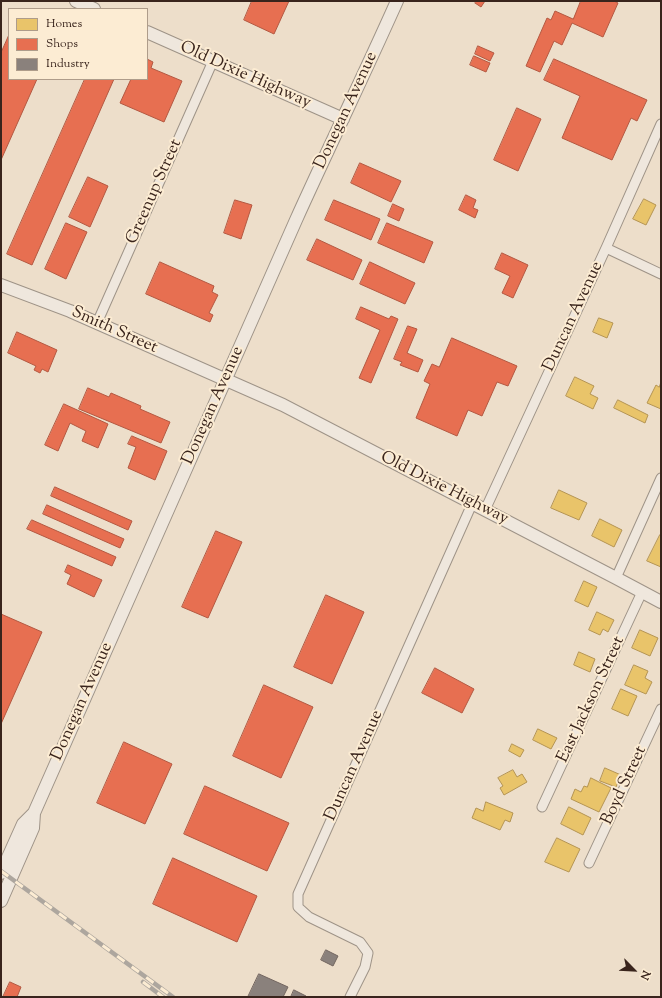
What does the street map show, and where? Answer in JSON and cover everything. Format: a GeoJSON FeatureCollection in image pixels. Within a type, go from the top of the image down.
{"type":"FeatureCollection","features":[{"type":"Feature","properties":{"kind":"street"},"geometry":{"type":"LineString","coordinates":[[76,1],[92,8]]}},
{"type":"Feature","properties":{"kind":"street","name":"Donegan Avenue"},"geometry":{"type":"LineString","coordinates":[[1,900],[33,828],[34,813],[225,380],[397,1]]}},
{"type":"Feature","properties":{"kind":"street","name":"Old Dixie Highway"},"geometry":{"type":"LineString","coordinates":[[148,32],[343,119]]}},
{"type":"Feature","properties":{"kind":"street","name":"Greenup Street"},"geometry":{"type":"LineString","coordinates":[[97,323],[212,61]]}},
{"type":"Feature","properties":{"kind":"street","name":"Duncan Avenue"},"geometry":{"type":"LineString","coordinates":[[485,510],[606,248],[661,124]]}},
{"type":"Feature","properties":{"kind":"street"},"geometry":{"type":"LineString","coordinates":[[606,248],[661,274]]}},
{"type":"Feature","properties":{"kind":"street","name":"Smith Street"},"geometry":{"type":"LineString","coordinates":[[1,285],[70,311],[225,380]]}},
{"type":"Feature","properties":{"kind":"street","name":"Old Dixie Highway"},"geometry":{"type":"LineString","coordinates":[[225,380],[283,405],[661,602]]}},
{"type":"Feature","properties":{"kind":"street"},"geometry":{"type":"LineString","coordinates":[[616,578],[661,478]]}},
{"type":"Feature","properties":{"kind":"street","name":"Duncan Avenue"},"geometry":{"type":"LineString","coordinates":[[350,997],[365,967],[368,953],[360,942],[309,917],[298,907],[298,894],[472,504]]}},
{"type":"Feature","properties":{"kind":"street","name":"East Jackson Street"},"geometry":{"type":"LineString","coordinates":[[542,807],[642,592]]}},
{"type":"Feature","properties":{"kind":"street","name":"Boyd Street"},"geometry":{"type":"LineString","coordinates":[[589,864],[661,709]]}},
{"type":"Feature","properties":{"kind":"street","name":"Donegan Avenue"},"geometry":{"type":"LineString","coordinates":[[1,873],[23,824],[34,813]]}},
{"type":"Feature","properties":{"kind":"building: Homes"},"geometry":{"type":"Polygon","coordinates":[[[644,199],[656,205],[646,225],[633,219],[644,199]]]}},
{"type":"Feature","properties":{"kind":"building: Homes"},"geometry":{"type":"Polygon","coordinates":[[[599,318],[613,323],[607,338],[593,332],[599,318]]]}},
{"type":"Feature","properties":{"kind":"building: Homes"},"geometry":{"type":"Polygon","coordinates":[[[575,377],[594,386],[590,394],[598,398],[593,409],[566,396],[575,377]]]}},
{"type":"Feature","properties":{"kind":"building: Homes"},"geometry":{"type":"Polygon","coordinates":[[[661,382],[661,409],[647,403],[656,385],[659,387],[661,382]]]}},
{"type":"Feature","properties":{"kind":"building: Homes"},"geometry":{"type":"Polygon","coordinates":[[[618,400],[648,415],[645,423],[614,408],[618,400]]]}},
{"type":"Feature","properties":{"kind":"building: Homes"},"geometry":{"type":"Polygon","coordinates":[[[559,490],[587,503],[579,520],[551,508],[559,490]]]}},
{"type":"Feature","properties":{"kind":"building: Homes"},"geometry":{"type":"Polygon","coordinates":[[[600,519],[622,530],[614,547],[592,536],[600,519]]]}},
{"type":"Feature","properties":{"kind":"building: Homes"},"geometry":{"type":"Polygon","coordinates":[[[660,535],[661,536],[661,567],[647,561],[660,535]]]}},
{"type":"Feature","properties":{"kind":"building: Homes"},"geometry":{"type":"Polygon","coordinates":[[[584,581],[597,587],[588,607],[575,601],[584,581]]]}},
{"type":"Feature","properties":{"kind":"building: Homes"},"geometry":{"type":"Polygon","coordinates":[[[597,612],[614,620],[608,632],[603,629],[600,635],[589,630],[597,612]]]}},
{"type":"Feature","properties":{"kind":"building: Homes"},"geometry":{"type":"Polygon","coordinates":[[[640,630],[658,638],[650,656],[632,648],[640,630]]]}},
{"type":"Feature","properties":{"kind":"building: Homes"},"geometry":{"type":"Polygon","coordinates":[[[579,652],[595,659],[590,672],[574,665],[579,652]]]}},
{"type":"Feature","properties":{"kind":"building: Homes"},"geometry":{"type":"Polygon","coordinates":[[[634,665],[648,671],[645,678],[652,682],[646,694],[625,685],[634,665]]]}},
{"type":"Feature","properties":{"kind":"building: Homes"},"geometry":{"type":"Polygon","coordinates":[[[621,689],[637,696],[628,716],[612,709],[621,689]]]}},
{"type":"Feature","properties":{"kind":"building: Homes"},"geometry":{"type":"Polygon","coordinates":[[[538,729],[557,738],[551,749],[533,740],[538,729]]]}},
{"type":"Feature","properties":{"kind":"building: Homes"},"geometry":{"type":"Polygon","coordinates":[[[512,744],[524,750],[520,757],[509,751],[512,744]]]}},
{"type":"Feature","properties":{"kind":"building: Homes"},"geometry":{"type":"Polygon","coordinates":[[[605,768],[621,775],[616,787],[600,781],[605,768]]]}},
{"type":"Feature","properties":{"kind":"building: Homes"},"geometry":{"type":"Polygon","coordinates":[[[513,770],[517,777],[522,774],[527,782],[504,795],[500,788],[503,786],[498,778],[513,770]]]}},
{"type":"Feature","properties":{"kind":"building: Homes"},"geometry":{"type":"Polygon","coordinates":[[[591,778],[611,788],[599,812],[571,799],[575,789],[581,792],[584,786],[587,787],[591,778]]]}},
{"type":"Feature","properties":{"kind":"building: Homes"},"geometry":{"type":"Polygon","coordinates":[[[486,802],[513,813],[510,822],[505,820],[500,830],[472,818],[476,808],[483,811],[486,802]]]}},
{"type":"Feature","properties":{"kind":"building: Homes"},"geometry":{"type":"Polygon","coordinates":[[[569,807],[591,818],[583,835],[561,824],[569,807]]]}},
{"type":"Feature","properties":{"kind":"building: Homes"},"geometry":{"type":"Polygon","coordinates":[[[557,838],[580,849],[569,872],[545,862],[557,838]]]}},
{"type":"Feature","properties":{"kind":"building: Shops"},"geometry":{"type":"Polygon","coordinates":[[[252,1],[289,1],[274,34],[244,20],[252,1]]]}},
{"type":"Feature","properties":{"kind":"building: Shops"},"geometry":{"type":"Polygon","coordinates":[[[477,1],[485,1],[481,7],[475,3],[477,1]]]}},
{"type":"Feature","properties":{"kind":"building: Shops"},"geometry":{"type":"Polygon","coordinates":[[[581,1],[614,1],[618,3],[603,37],[572,23],[562,45],[554,41],[540,72],[526,66],[547,18],[551,20],[555,11],[573,19],[581,1]]]}},
{"type":"Feature","properties":{"kind":"building: Shops"},"geometry":{"type":"Polygon","coordinates":[[[8,37],[8,80],[37,80],[1,160],[1,53],[8,37]]]}},
{"type":"Feature","properties":{"kind":"building: Shops"},"geometry":{"type":"Polygon","coordinates":[[[478,46],[494,53],[490,61],[475,54],[478,46]]]}},
{"type":"Feature","properties":{"kind":"building: Shops"},"geometry":{"type":"Polygon","coordinates":[[[474,56],[490,63],[486,72],[470,65],[474,56]]]}},
{"type":"Feature","properties":{"kind":"building: Shops"},"geometry":{"type":"Polygon","coordinates":[[[554,59],[647,100],[637,121],[631,118],[612,160],[562,138],[580,96],[544,80],[554,59]]]}},
{"type":"Feature","properties":{"kind":"building: Shops"},"geometry":{"type":"Polygon","coordinates":[[[148,60],[153,62],[151,68],[182,81],[164,122],[120,103],[131,80],[148,80],[148,60]]]}},
{"type":"Feature","properties":{"kind":"building: Shops"},"geometry":{"type":"Polygon","coordinates":[[[85,80],[114,80],[32,265],[7,254],[85,80]]]}},
{"type":"Feature","properties":{"kind":"building: Shops"},"geometry":{"type":"Polygon","coordinates":[[[517,108],[541,119],[518,171],[494,160],[517,108]]]}},
{"type":"Feature","properties":{"kind":"building: Shops"},"geometry":{"type":"Polygon","coordinates":[[[360,163],[401,181],[391,202],[351,183],[360,163]]]}},
{"type":"Feature","properties":{"kind":"building: Shops"},"geometry":{"type":"Polygon","coordinates":[[[88,177],[108,186],[90,227],[69,217],[88,177]]]}},
{"type":"Feature","properties":{"kind":"building: Shops"},"geometry":{"type":"Polygon","coordinates":[[[466,195],[476,200],[473,208],[478,210],[475,218],[459,210],[466,195]]]}},
{"type":"Feature","properties":{"kind":"building: Shops"},"geometry":{"type":"Polygon","coordinates":[[[235,200],[252,205],[241,239],[224,233],[235,200]]]}},
{"type":"Feature","properties":{"kind":"building: Shops"},"geometry":{"type":"Polygon","coordinates":[[[334,200],[380,219],[371,240],[325,220],[334,200]]]}},
{"type":"Feature","properties":{"kind":"building: Shops"},"geometry":{"type":"Polygon","coordinates":[[[393,204],[404,209],[399,221],[388,216],[393,204]]]}},
{"type":"Feature","properties":{"kind":"building: Shops"},"geometry":{"type":"Polygon","coordinates":[[[66,223],[87,232],[66,279],[45,269],[66,223]]]}},
{"type":"Feature","properties":{"kind":"building: Shops"},"geometry":{"type":"Polygon","coordinates":[[[387,223],[433,242],[424,263],[378,243],[387,223]]]}},
{"type":"Feature","properties":{"kind":"building: Shops"},"geometry":{"type":"Polygon","coordinates":[[[317,239],[362,260],[353,280],[307,260],[317,239]]]}},
{"type":"Feature","properties":{"kind":"building: Shops"},"geometry":{"type":"Polygon","coordinates":[[[502,253],[528,265],[513,298],[502,293],[510,276],[495,269],[502,253]]]}},
{"type":"Feature","properties":{"kind":"building: Shops"},"geometry":{"type":"Polygon","coordinates":[[[160,262],[214,286],[212,292],[218,295],[209,313],[213,315],[210,322],[146,294],[160,262]]]}},
{"type":"Feature","properties":{"kind":"building: Shops"},"geometry":{"type":"Polygon","coordinates":[[[370,262],[415,283],[405,304],[360,284],[370,262]]]}},
{"type":"Feature","properties":{"kind":"building: Shops"},"geometry":{"type":"Polygon","coordinates":[[[361,307],[389,319],[391,316],[398,319],[371,383],[359,378],[380,330],[356,319],[361,307]]]}},
{"type":"Feature","properties":{"kind":"building: Shops"},"geometry":{"type":"Polygon","coordinates":[[[408,326],[417,329],[407,353],[423,360],[418,372],[400,365],[402,362],[394,359],[408,326]]]}},
{"type":"Feature","properties":{"kind":"building: Shops"},"geometry":{"type":"Polygon","coordinates":[[[17,332],[57,350],[48,372],[42,369],[40,373],[34,370],[36,366],[8,353],[17,332]]]}},
{"type":"Feature","properties":{"kind":"building: Shops"},"geometry":{"type":"Polygon","coordinates":[[[452,338],[517,366],[508,386],[497,382],[482,416],[468,410],[457,436],[416,418],[430,384],[424,381],[432,364],[439,367],[452,338]]]}},
{"type":"Feature","properties":{"kind":"building: Shops"},"geometry":{"type":"Polygon","coordinates":[[[88,388],[109,397],[111,393],[141,406],[140,409],[170,422],[161,443],[79,409],[88,388]]]}},
{"type":"Feature","properties":{"kind":"building: Shops"},"geometry":{"type":"Polygon","coordinates":[[[64,404],[108,424],[98,448],[82,441],[86,431],[70,423],[58,451],[45,445],[64,404]]]}},
{"type":"Feature","properties":{"kind":"building: Shops"},"geometry":{"type":"Polygon","coordinates":[[[132,436],[167,451],[155,480],[128,468],[136,447],[128,444],[132,436]]]}},
{"type":"Feature","properties":{"kind":"building: Shops"},"geometry":{"type":"Polygon","coordinates":[[[55,487],[132,521],[128,530],[51,496],[55,487]]]}},
{"type":"Feature","properties":{"kind":"building: Shops"},"geometry":{"type":"Polygon","coordinates":[[[47,505],[124,539],[120,548],[43,514],[47,505]]]}},
{"type":"Feature","properties":{"kind":"building: Shops"},"geometry":{"type":"Polygon","coordinates":[[[32,520],[116,557],[112,566],[27,529],[32,520]]]}},
{"type":"Feature","properties":{"kind":"building: Shops"},"geometry":{"type":"Polygon","coordinates":[[[216,531],[242,542],[208,618],[182,607],[216,531]]]}},
{"type":"Feature","properties":{"kind":"building: Shops"},"geometry":{"type":"Polygon","coordinates":[[[68,565],[102,580],[94,597],[67,584],[71,575],[65,572],[68,565]]]}},
{"type":"Feature","properties":{"kind":"building: Shops"},"geometry":{"type":"Polygon","coordinates":[[[326,595],[364,612],[332,684],[294,667],[326,595]]]}},
{"type":"Feature","properties":{"kind":"building: Shops"},"geometry":{"type":"Polygon","coordinates":[[[1,614],[42,632],[1,724],[1,614]]]}},
{"type":"Feature","properties":{"kind":"building: Shops"},"geometry":{"type":"Polygon","coordinates":[[[435,668],[474,689],[462,713],[422,693],[435,668]]]}},
{"type":"Feature","properties":{"kind":"building: Shops"},"geometry":{"type":"Polygon","coordinates":[[[264,685],[313,707],[281,778],[233,756],[264,685]]]}},
{"type":"Feature","properties":{"kind":"building: Shops"},"geometry":{"type":"Polygon","coordinates":[[[124,742],[172,764],[145,824],[97,803],[124,742]]]}},
{"type":"Feature","properties":{"kind":"building: Shops"},"geometry":{"type":"Polygon","coordinates":[[[205,786],[289,823],[267,871],[184,834],[205,786]]]}},
{"type":"Feature","properties":{"kind":"building: Shops"},"geometry":{"type":"Polygon","coordinates":[[[173,858],[257,896],[237,942],[153,904],[173,858]]]}},
{"type":"Feature","properties":{"kind":"building: Shops"},"geometry":{"type":"Polygon","coordinates":[[[10,982],[21,987],[17,997],[3,997],[10,982]]]}},
{"type":"Feature","properties":{"kind":"building: Industry"},"geometry":{"type":"Polygon","coordinates":[[[326,950],[338,956],[333,966],[321,960],[326,950]]]}},
{"type":"Feature","properties":{"kind":"building: Industry"},"geometry":{"type":"Polygon","coordinates":[[[259,974],[288,987],[283,997],[248,997],[259,974]]]}},
{"type":"Feature","properties":{"kind":"building: Industry"},"geometry":{"type":"Polygon","coordinates":[[[294,990],[306,996],[291,997],[294,990]]]}},
{"type":"Feature","properties":{"kind":"railway"},"geometry":{"type":"LineString","coordinates":[[1,871],[173,997]]}},
{"type":"Feature","properties":{"kind":"railway"},"geometry":{"type":"LineString","coordinates":[[143,982],[163,997]]}}]}
